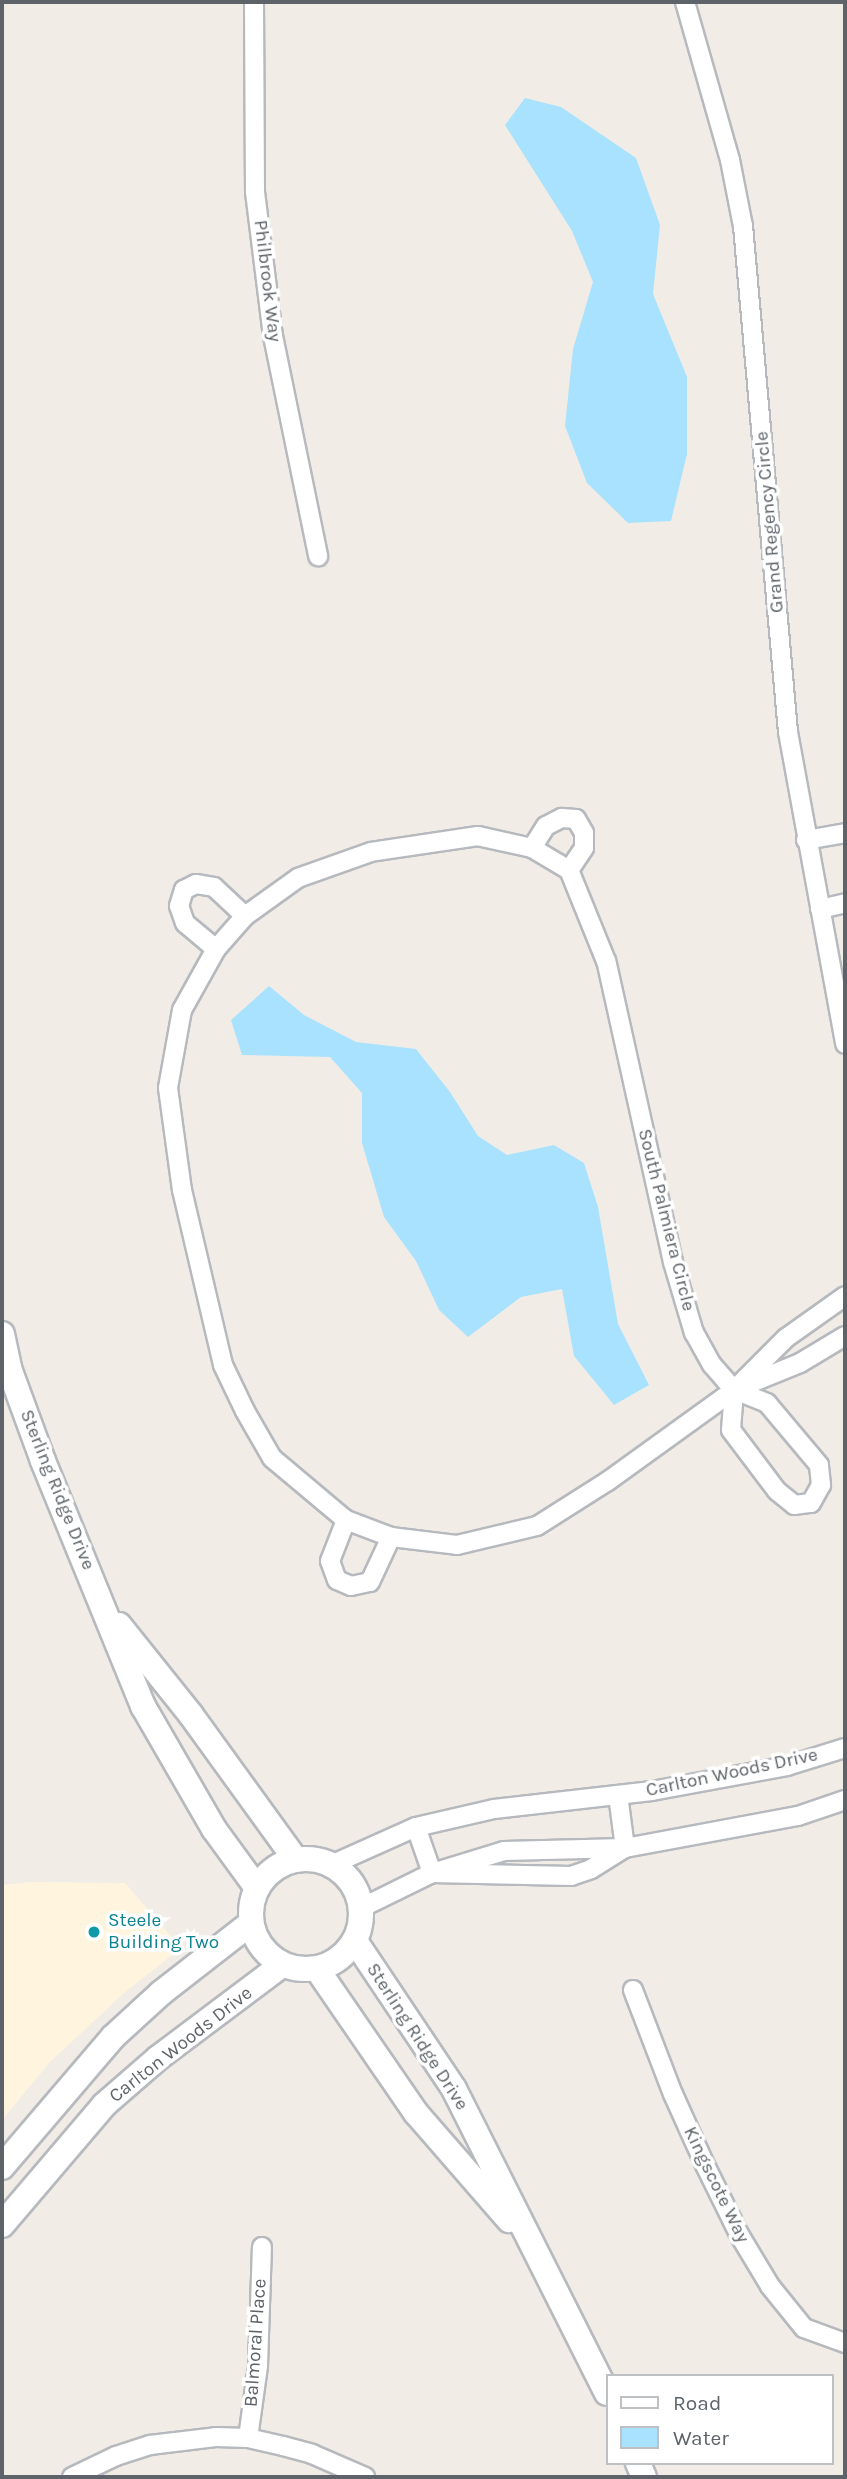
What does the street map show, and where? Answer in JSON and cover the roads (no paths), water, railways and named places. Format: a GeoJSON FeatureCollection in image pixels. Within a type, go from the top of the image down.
{"type":"FeatureCollection","features":[{"type":"Feature","properties":{"kind":"street","name":"Philbrook Way"},"geometry":{"type":"LineString","coordinates":[[254,2],[255,192],[273,336],[318,556]]}},
{"type":"Feature","properties":{"kind":"street","name":"Grand Regency Circle"},"geometry":{"type":"LineString","coordinates":[[685,2],[730,160],[743,226],[788,732],[845,1044]]}},
{"type":"Feature","properties":{"kind":"street"},"geometry":{"type":"LineString","coordinates":[[532,848],[546,826],[562,818],[576,819],[584,833],[584,848],[569,870],[532,848],[478,836],[371,852],[298,878],[245,916],[216,949],[183,1010],[168,1088],[182,1190],[223,1365],[272,1458],[346,1520],[391,1537],[457,1545],[537,1526],[608,1481],[734,1390],[786,1338],[845,1296]]}},
{"type":"Feature","properties":{"kind":"street"},"geometry":{"type":"LineString","coordinates":[[806,840],[845,833]]}},
{"type":"Feature","properties":{"kind":"street","name":"South Palmiera Circle"},"geometry":{"type":"LineString","coordinates":[[569,870],[606,961],[673,1262],[694,1333],[712,1365],[734,1390]]}},
{"type":"Feature","properties":{"kind":"street"},"geometry":{"type":"LineString","coordinates":[[216,949],[185,923],[179,906],[184,890],[196,884],[214,887],[245,916]]}},
{"type":"Feature","properties":{"kind":"street"},"geometry":{"type":"LineString","coordinates":[[820,909],[845,903]]}},
{"type":"Feature","properties":{"kind":"street","name":"Sterling Ridge Drive"},"geometry":{"type":"LineString","coordinates":[[2,1334],[6,1369],[142,1706],[171,1760],[214,1829],[257,1888]]}},
{"type":"Feature","properties":{"kind":"street"},"geometry":{"type":"LineString","coordinates":[[734,1390],[800,1363],[845,1336]]}},
{"type":"Feature","properties":{"kind":"street"},"geometry":{"type":"LineString","coordinates":[[734,1390],[768,1403],[819,1465],[821,1485],[811,1503],[794,1505],[778,1491],[732,1430],[734,1390]]}},
{"type":"Feature","properties":{"kind":"street"},"geometry":{"type":"LineString","coordinates":[[346,1520],[330,1560],[337,1580],[351,1586],[370,1582],[391,1537]]}},
{"type":"Feature","properties":{"kind":"street","name":"Sterling Ridge Drive"},"geometry":{"type":"LineString","coordinates":[[103,1605],[191,1715],[296,1860]]}},
{"type":"Feature","properties":{"kind":"street","name":"Carlton Woods Drive"},"geometry":{"type":"LineString","coordinates":[[331,1865],[416,1827],[494,1809],[618,1796],[787,1766],[845,1748]]}},
{"type":"Feature","properties":{"kind":"street","name":"Carlton Woods Drive"},"geometry":{"type":"LineString","coordinates":[[618,1796],[625,1848]]}},
{"type":"Feature","properties":{"kind":"street"},"geometry":{"type":"LineString","coordinates":[[361,1908],[432,1873],[504,1851],[625,1848],[798,1816],[845,1800]]}},
{"type":"Feature","properties":{"kind":"street"},"geometry":{"type":"LineString","coordinates":[[416,1827],[432,1873]]}},
{"type":"Feature","properties":{"kind":"street"},"geometry":{"type":"LineString","coordinates":[[432,1873],[571,1877],[592,1869],[625,1848]]}},
{"type":"Feature","properties":{"kind":"street"},"geometry":{"type":"LineString","coordinates":[[296,1860],[314,1860],[331,1865],[351,1882],[361,1908],[355,1941],[345,1954],[317,1969],[299,1970],[282,1965],[261,1948],[251,1923],[251,1905],[257,1888],[273,1869],[296,1860]]}},
{"type":"Feature","properties":{"kind":"street","name":"Carlton Woods Drive"},"geometry":{"type":"LineString","coordinates":[[5,2163],[113,2037],[161,1993],[251,1923]]}},
{"type":"Feature","properties":{"kind":"street","name":"Sterling Ridge Drive"},"geometry":{"type":"LineString","coordinates":[[355,1941],[454,2089],[606,2391]]}},
{"type":"Feature","properties":{"kind":"street","name":"Carlton Woods Drive"},"geometry":{"type":"LineString","coordinates":[[2,2225],[37,2180],[104,2105],[158,2058],[282,1965]]}},
{"type":"Feature","properties":{"kind":"street","name":"Sterling Ridge Drive"},"geometry":{"type":"LineString","coordinates":[[317,1969],[416,2113],[532,2247]]}},
{"type":"Feature","properties":{"kind":"street","name":"Kingscote Way"},"geometry":{"type":"LineString","coordinates":[[633,1990],[673,2094],[705,2165],[740,2236],[770,2286],[804,2328],[845,2343]]}},
{"type":"Feature","properties":{"kind":"street"},"geometry":{"type":"LineString","coordinates":[[5,2163],[37,2180]]}},
{"type":"Feature","properties":{"kind":"street","name":"Balmoral Place"},"geometry":{"type":"LineString","coordinates":[[248,2438],[258,2366],[262,2247]]}},
{"type":"Feature","properties":{"kind":"street"},"geometry":{"type":"LineString","coordinates":[[72,2477],[116,2456],[150,2445],[216,2437],[248,2438],[312,2454],[365,2477]]}},
{"type":"Feature","properties":{"kind":"water"},"geometry":{"type":"Polygon","coordinates":[[[525,98],[561,107],[636,158],[660,225],[653,294],[687,377],[687,454],[671,521],[628,523],[587,483],[565,426],[573,349],[593,282],[572,231],[505,125],[525,98]]]}},
{"type":"Feature","properties":{"kind":"water"},"geometry":{"type":"Polygon","coordinates":[[[269,986],[304,1015],[356,1042],[416,1049],[450,1092],[478,1136],[507,1155],[554,1145],[584,1163],[598,1207],[618,1324],[649,1385],[614,1405],[574,1356],[562,1289],[521,1297],[468,1337],[439,1310],[416,1261],[384,1217],[362,1143],[362,1093],[330,1057],[242,1055],[231,1020],[269,986]]]}},
{"type":"Feature","properties":{"kind":"place","name":"Steele Building Two"},"geometry":{"type":"Point","coordinates":[94,1932]}}]}
